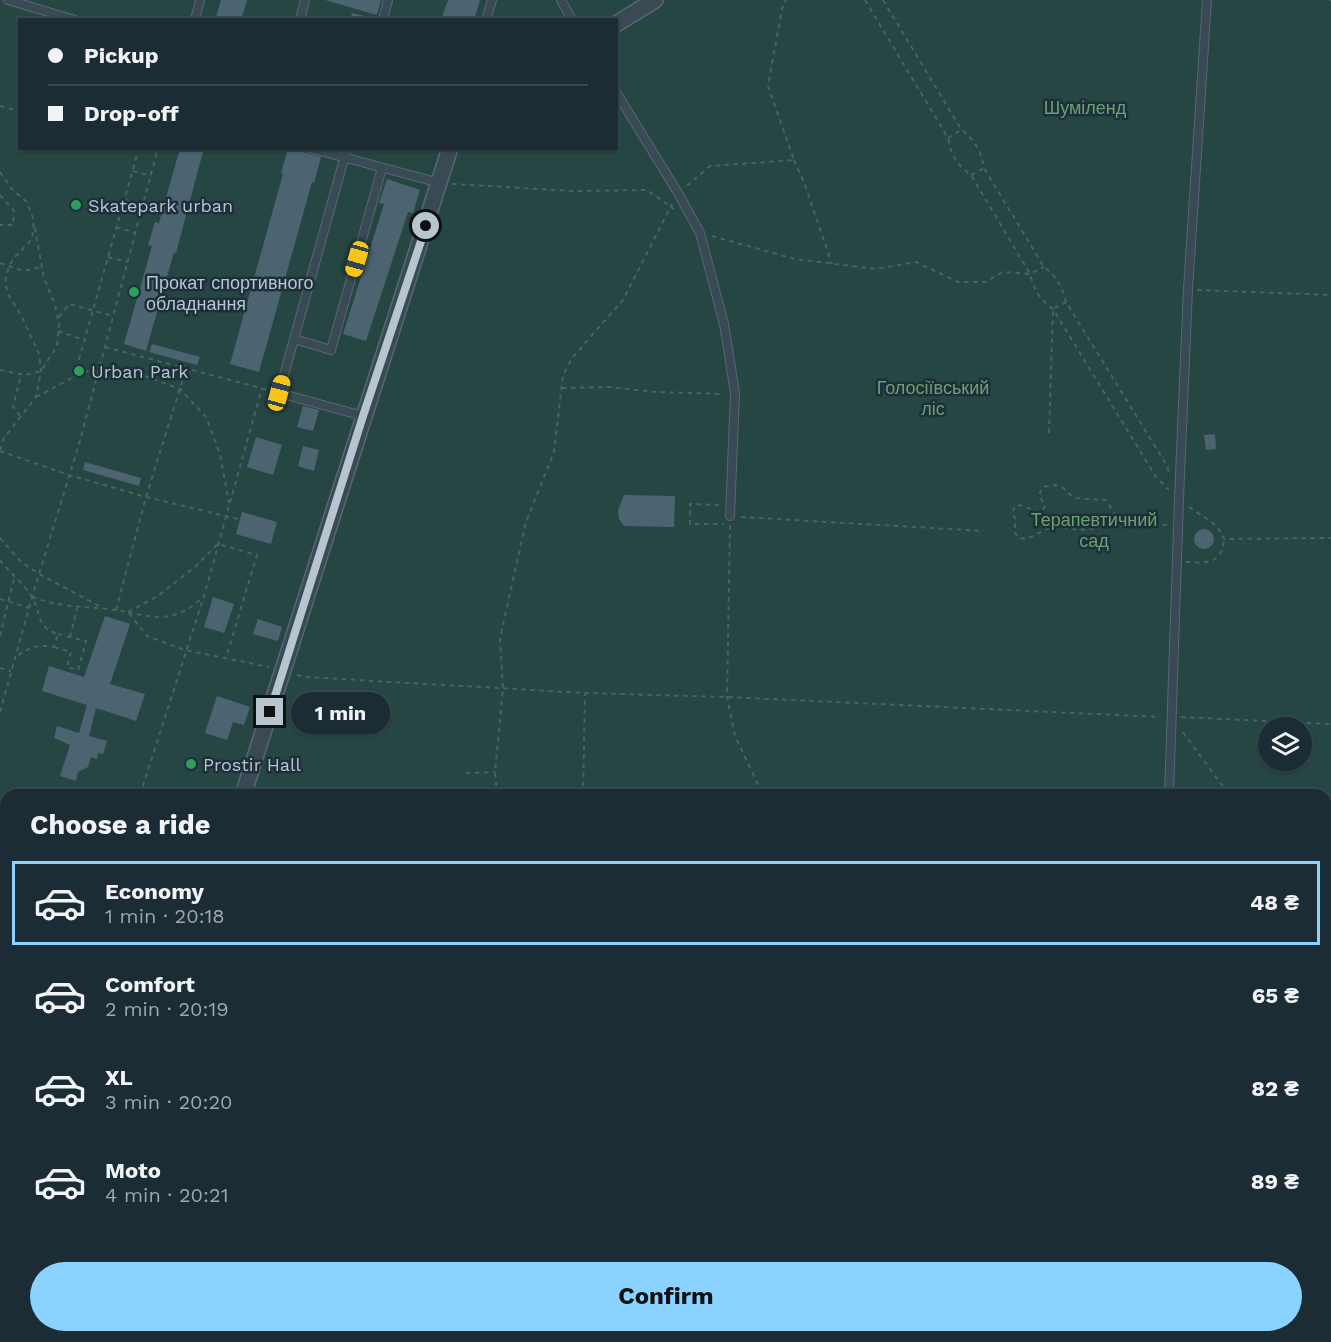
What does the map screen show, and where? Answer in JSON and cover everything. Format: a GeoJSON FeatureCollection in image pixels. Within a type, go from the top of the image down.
{"type":"FeatureCollection","features":[{"type":"Feature","properties":{"kind":"street"},"geometry":{"type":"LineString","coordinates":[[618,23],[655,0]]}},
{"type":"Feature","properties":{"kind":"street"},"geometry":{"type":"LineString","coordinates":[[245,789],[449,150]]}},
{"type":"Feature","properties":{"kind":"lane"},"geometry":{"type":"LineString","coordinates":[[8,0],[68,18]]}},
{"type":"Feature","properties":{"kind":"lane"},"geometry":{"type":"LineString","coordinates":[[196,18],[200,0]]}},
{"type":"Feature","properties":{"kind":"lane"},"geometry":{"type":"LineString","coordinates":[[300,18],[305,0]]}},
{"type":"Feature","properties":{"kind":"lane"},"geometry":{"type":"LineString","coordinates":[[384,18],[388,0]]}},
{"type":"Feature","properties":{"kind":"lane"},"geometry":{"type":"LineString","coordinates":[[487,18],[492,0]]}},
{"type":"Feature","properties":{"kind":"lane"},"geometry":{"type":"LineString","coordinates":[[561,0],[571,18]]}},
{"type":"Feature","properties":{"kind":"lane"},"geometry":{"type":"LineString","coordinates":[[1169,789],[1188,289],[1208,0]]}},
{"type":"Feature","properties":{"kind":"lane"},"geometry":{"type":"LineString","coordinates":[[618,95],[700,233],[724,324],[735,393],[730,516]]}},
{"type":"Feature","properties":{"kind":"lane"},"geometry":{"type":"LineString","coordinates":[[316,150],[440,183]]}},
{"type":"Feature","properties":{"kind":"lane"},"geometry":{"type":"LineString","coordinates":[[346,150],[279,393],[363,416]]}},
{"type":"Feature","properties":{"kind":"lane"},"geometry":{"type":"LineString","coordinates":[[294,339],[331,350],[382,168]]}},
{"type":"Feature","properties":{"kind":"path"},"geometry":{"type":"LineString","coordinates":[[786,0],[768,86],[832,264]]}},
{"type":"Feature","properties":{"kind":"path"},"geometry":{"type":"LineString","coordinates":[[865,0],[948,138],[950,152],[959,166],[970,175],[1030,274],[1033,289],[1042,301],[1053,309],[1156,477],[1179,500],[1220,529],[1224,539],[1223,550],[1218,558],[1206,562],[1178,562]]}},
{"type":"Feature","properties":{"kind":"path"},"geometry":{"type":"LineString","coordinates":[[883,0],[961,129],[974,140],[981,153],[984,168],[1044,267],[1055,275],[1063,288],[1066,302],[1166,464],[1169,473]]}},
{"type":"Feature","properties":{"kind":"path"},"geometry":{"type":"LineString","coordinates":[[0,106],[18,110]]}},
{"type":"Feature","properties":{"kind":"path"},"geometry":{"type":"LineString","coordinates":[[948,138],[961,129]]}},
{"type":"Feature","properties":{"kind":"path"},"geometry":{"type":"LineString","coordinates":[[74,377],[138,150]]}},
{"type":"Feature","properties":{"kind":"path"},"geometry":{"type":"LineString","coordinates":[[0,712],[100,366],[158,150]]}},
{"type":"Feature","properties":{"kind":"path"},"geometry":{"type":"LineString","coordinates":[[496,789],[495,772],[503,689],[500,638],[526,522],[554,452],[563,375],[572,358],[623,300],[678,193],[710,166],[794,160]]}},
{"type":"Feature","properties":{"kind":"path"},"geometry":{"type":"LineString","coordinates":[[970,175],[984,168]]}},
{"type":"Feature","properties":{"kind":"path"},"geometry":{"type":"LineString","coordinates":[[132,171],[151,176]]}},
{"type":"Feature","properties":{"kind":"path"},"geometry":{"type":"LineString","coordinates":[[0,172],[12,189],[27,202],[34,221],[44,278],[58,319],[57,346],[41,371],[21,375],[0,369]]}},
{"type":"Feature","properties":{"kind":"path"},"geometry":{"type":"LineString","coordinates":[[440,183],[574,191],[647,190],[678,213]]}},
{"type":"Feature","properties":{"kind":"path"},"geometry":{"type":"LineString","coordinates":[[0,195],[14,211],[12,225],[0,225]]}},
{"type":"Feature","properties":{"kind":"path"},"geometry":{"type":"LineString","coordinates":[[124,199],[143,205]]}},
{"type":"Feature","properties":{"kind":"path"},"geometry":{"type":"LineString","coordinates":[[34,221],[32,239],[14,258],[5,282],[9,296],[22,317],[39,354],[41,371],[36,397]]}},
{"type":"Feature","properties":{"kind":"path"},"geometry":{"type":"LineString","coordinates":[[116,227],[136,233]]}},
{"type":"Feature","properties":{"kind":"path"},"geometry":{"type":"LineString","coordinates":[[700,233],[795,259],[832,264],[876,269],[916,262],[958,282],[985,282],[1003,273],[1030,274],[1044,267]]}},
{"type":"Feature","properties":{"kind":"path"},"geometry":{"type":"LineString","coordinates":[[108,256],[128,262]]}},
{"type":"Feature","properties":{"kind":"path"},"geometry":{"type":"LineString","coordinates":[[0,263],[23,271],[42,267]]}},
{"type":"Feature","properties":{"kind":"path"},"geometry":{"type":"LineString","coordinates":[[1188,289],[1331,295]]}},
{"type":"Feature","properties":{"kind":"path"},"geometry":{"type":"LineString","coordinates":[[1053,309],[1066,302]]}},
{"type":"Feature","properties":{"kind":"path"},"geometry":{"type":"LineString","coordinates":[[58,319],[69,303],[113,316]]}},
{"type":"Feature","properties":{"kind":"path"},"geometry":{"type":"LineString","coordinates":[[1049,433],[1053,309]]}},
{"type":"Feature","properties":{"kind":"path"},"geometry":{"type":"LineString","coordinates":[[58,331],[84,340]]}},
{"type":"Feature","properties":{"kind":"path"},"geometry":{"type":"LineString","coordinates":[[105,347],[279,393]]}},
{"type":"Feature","properties":{"kind":"path"},"geometry":{"type":"LineString","coordinates":[[230,504],[220,454],[206,417],[180,389],[134,372],[100,366],[36,397],[4,438],[0,451],[69,475],[146,497],[238,519]]}},
{"type":"Feature","properties":{"kind":"path"},"geometry":{"type":"LineString","coordinates":[[116,610],[146,497],[186,369]]}},
{"type":"Feature","properties":{"kind":"path"},"geometry":{"type":"LineString","coordinates":[[20,416],[13,407],[21,375]]}},
{"type":"Feature","properties":{"kind":"path"},"geometry":{"type":"LineString","coordinates":[[562,388],[609,387],[709,395],[735,393]]}},
{"type":"Feature","properties":{"kind":"path"},"geometry":{"type":"LineString","coordinates":[[142,789],[204,596],[262,388]]}},
{"type":"Feature","properties":{"kind":"path"},"geometry":{"type":"LineString","coordinates":[[1120,522],[1106,500],[1074,498],[1062,487],[1055,485],[1043,487],[1039,495],[1045,506],[1041,512],[1031,511],[1025,505],[1016,505],[1012,512],[1016,520],[1014,532],[1019,538],[1027,539],[1051,527],[1088,530],[1120,522],[1179,524]]}},
{"type":"Feature","properties":{"kind":"path"},"geometry":{"type":"LineString","coordinates":[[730,505],[690,504],[690,524],[730,525],[727,697],[735,736],[760,789]]}},
{"type":"Feature","properties":{"kind":"path"},"geometry":{"type":"LineString","coordinates":[[730,516],[984,531]]}},
{"type":"Feature","properties":{"kind":"path"},"geometry":{"type":"LineString","coordinates":[[0,538],[20,561],[39,574],[101,607]]}},
{"type":"Feature","properties":{"kind":"path"},"geometry":{"type":"LineString","coordinates":[[1224,539],[1331,538]]}},
{"type":"Feature","properties":{"kind":"path"},"geometry":{"type":"LineString","coordinates":[[218,544],[256,555],[226,658]]}},
{"type":"Feature","properties":{"kind":"path"},"geometry":{"type":"LineString","coordinates":[[128,612],[158,596],[196,566],[218,544]]}},
{"type":"Feature","properties":{"kind":"path"},"geometry":{"type":"LineString","coordinates":[[0,560],[32,597],[39,619],[48,631],[86,641],[78,670],[67,667],[71,652],[54,647],[42,645],[28,648],[15,657]]}},
{"type":"Feature","properties":{"kind":"path"},"geometry":{"type":"LineString","coordinates":[[0,636],[14,578]]}},
{"type":"Feature","properties":{"kind":"path"},"geometry":{"type":"LineString","coordinates":[[32,597],[53,604],[77,608],[101,607],[151,618],[171,616],[191,609],[204,596]]}},
{"type":"Feature","properties":{"kind":"path"},"geometry":{"type":"LineString","coordinates":[[0,598],[29,608]]}},
{"type":"Feature","properties":{"kind":"path"},"geometry":{"type":"LineString","coordinates":[[70,637],[77,608]]}},
{"type":"Feature","properties":{"kind":"path"},"geometry":{"type":"LineString","coordinates":[[128,612],[147,636],[185,650],[283,670],[305,677],[585,693],[727,697],[1331,724]]}},
{"type":"Feature","properties":{"kind":"path"},"geometry":{"type":"LineString","coordinates":[[54,647],[58,634]]}},
{"type":"Feature","properties":{"kind":"path"},"geometry":{"type":"LineString","coordinates":[[0,668],[12,671]]}},
{"type":"Feature","properties":{"kind":"path"},"geometry":{"type":"LineString","coordinates":[[583,789],[585,693]]}},
{"type":"Feature","properties":{"kind":"path"},"geometry":{"type":"LineString","coordinates":[[1172,717],[1225,789]]}},
{"type":"Feature","properties":{"kind":"path"},"geometry":{"type":"LineString","coordinates":[[466,773],[495,772]]}},
{"type":"Feature","properties":{"kind":"green space","name":"Голосіївський ліс"},"geometry":{"type":"Polygon","coordinates":[[[0,0],[1331,0],[1331,789],[0,789],[0,0]]]}},
{"type":"Feature","properties":{"kind":"building"},"geometry":{"type":"Polygon","coordinates":[[[221,0],[247,0],[242,18],[216,18],[221,0]]]}},
{"type":"Feature","properties":{"kind":"building"},"geometry":{"type":"Polygon","coordinates":[[[325,0],[381,0],[377,15],[325,0]]]}},
{"type":"Feature","properties":{"kind":"building"},"geometry":{"type":"Polygon","coordinates":[[[448,0],[480,0],[475,18],[442,18],[448,0]]]}},
{"type":"Feature","properties":{"kind":"building"},"geometry":{"type":"Polygon","coordinates":[[[352,13],[372,18],[351,18],[352,13]]]}},
{"type":"Feature","properties":{"kind":"building"},"geometry":{"type":"Polygon","coordinates":[[[179,150],[203,150],[176,253],[174,252],[146,351],[124,344],[152,246],[148,245],[155,222],[159,223],[179,150]]]}},
{"type":"Feature","properties":{"kind":"building"},"geometry":{"type":"Polygon","coordinates":[[[287,150],[321,157],[259,372],[230,364],[283,174],[281,173],[287,150]]]}},
{"type":"Feature","properties":{"kind":"building"},"geometry":{"type":"Polygon","coordinates":[[[387,179],[420,190],[413,213],[408,212],[366,341],[343,334],[384,204],[379,203],[387,179]]]}},
{"type":"Feature","properties":{"kind":"building"},"geometry":{"type":"Polygon","coordinates":[[[152,344],[200,357],[197,365],[149,352],[152,344]]]}},
{"type":"Feature","properties":{"kind":"building"},"geometry":{"type":"Polygon","coordinates":[[[303,406],[319,410],[313,431],[297,427],[303,406]]]}},
{"type":"Feature","properties":{"kind":"building"},"geometry":{"type":"Polygon","coordinates":[[[1215,434],[1216,449],[1206,450],[1204,435],[1215,434]]]}},
{"type":"Feature","properties":{"kind":"building"},"geometry":{"type":"Polygon","coordinates":[[[256,437],[282,445],[273,475],[247,467],[256,437]]]}},
{"type":"Feature","properties":{"kind":"building"},"geometry":{"type":"Polygon","coordinates":[[[303,446],[319,450],[314,471],[298,466],[303,446]]]}},
{"type":"Feature","properties":{"kind":"building"},"geometry":{"type":"Polygon","coordinates":[[[85,462],[141,478],[139,486],[83,470],[85,462]]]}},
{"type":"Feature","properties":{"kind":"building"},"geometry":{"type":"Polygon","coordinates":[[[624,495],[675,496],[674,527],[624,526],[619,519],[618,510],[624,495]]]}},
{"type":"Feature","properties":{"kind":"building"},"geometry":{"type":"Polygon","coordinates":[[[242,512],[277,522],[271,544],[236,534],[242,512]]]}},
{"type":"Feature","properties":{"kind":"building"},"geometry":{"type":"Polygon","coordinates":[[[1204,529],[1211,532],[1214,539],[1211,546],[1204,549],[1197,546],[1194,539],[1197,532],[1204,529]]]}},
{"type":"Feature","properties":{"kind":"building"},"geometry":{"type":"Polygon","coordinates":[[[213,597],[234,604],[224,633],[204,627],[213,597]]]}},
{"type":"Feature","properties":{"kind":"building"},"geometry":{"type":"Polygon","coordinates":[[[105,616],[130,624],[110,684],[145,694],[136,721],[96,708],[89,736],[107,741],[103,754],[98,753],[97,759],[91,757],[88,767],[78,772],[76,781],[60,776],[70,745],[54,738],[57,726],[79,733],[87,705],[42,691],[49,666],[84,677],[105,616]]]}},
{"type":"Feature","properties":{"kind":"building"},"geometry":{"type":"Polygon","coordinates":[[[258,619],[282,627],[278,641],[253,634],[258,619]]]}},
{"type":"Feature","properties":{"kind":"building"},"geometry":{"type":"Polygon","coordinates":[[[217,696],[250,707],[244,725],[233,722],[227,740],[205,733],[217,696]]]}},
{"type":"Feature","properties":{"kind":"place","name":"Skatepark urban"},"geometry":{"type":"Point","coordinates":[76,205]}},
{"type":"Feature","properties":{"kind":"place","name":"Прокат спортивного обладнання"},"geometry":{"type":"Point","coordinates":[134,292]}},
{"type":"Feature","properties":{"kind":"place","name":"Urban Park"},"geometry":{"type":"Point","coordinates":[79,371]}},
{"type":"Feature","properties":{"kind":"place","name":"Prostir Hall"},"geometry":{"type":"Point","coordinates":[191,764]}},
{"type":"Feature","properties":{"kind":"route"},"geometry":{"type":"LineString","coordinates":[[270,712],[363,416],[426,226]]}},
{"type":"Feature","properties":{"kind":"park label","name":"Шуміленд"},"geometry":{"type":"Point","coordinates":[1085,107]}},
{"type":"Feature","properties":{"kind":"park label","name":"Терапевтичний сад"},"geometry":{"type":"Point","coordinates":[1094,529]}}]}
